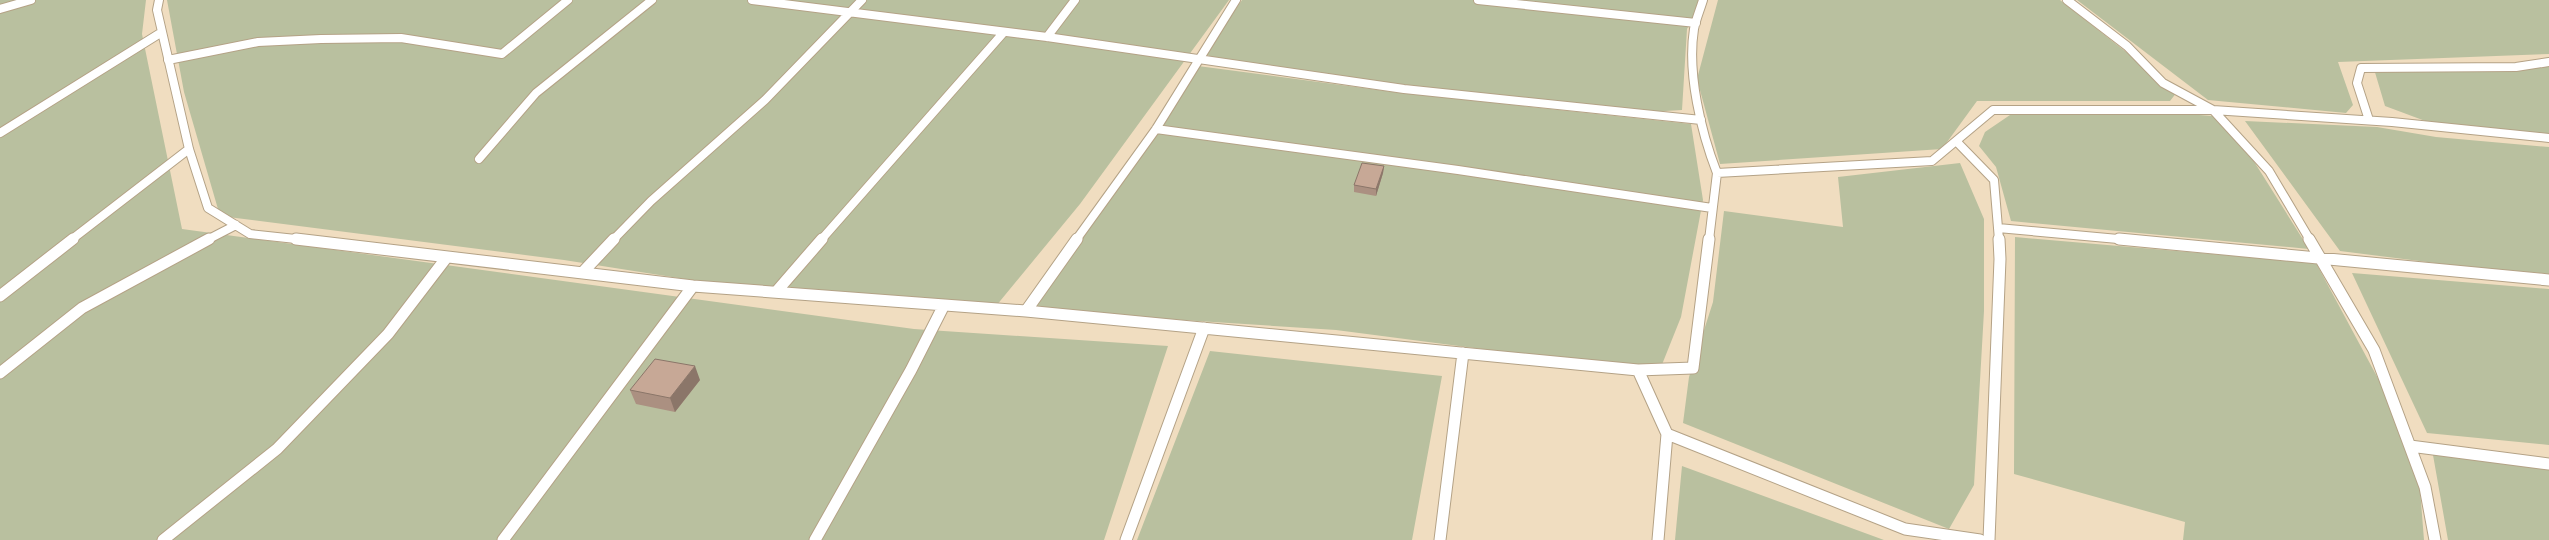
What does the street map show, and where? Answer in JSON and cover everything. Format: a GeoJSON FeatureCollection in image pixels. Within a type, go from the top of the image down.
{"type":"FeatureCollection","features":[{"type":"Feature","properties":{"kind":"lane"},"geometry":{"type":"LineString","coordinates":[[0,9],[31,0]]}},
{"type":"Feature","properties":{"kind":"lane"},"geometry":{"type":"LineString","coordinates":[[159,0],[157,10],[168,60],[189,149],[208,208],[250,234],[693,286],[1026,311],[1638,370],[1693,368],[1717,173],[1708,152],[1701,120],[1694,31],[1703,0]]}},
{"type":"Feature","properties":{"kind":"lane"},"geometry":{"type":"LineString","coordinates":[[168,60],[258,42],[321,39],[402,38],[502,54],[568,0]]}},
{"type":"Feature","properties":{"kind":"lane"},"geometry":{"type":"LineString","coordinates":[[478,159],[536,92],[652,0]]}},
{"type":"Feature","properties":{"kind":"lane"},"geometry":{"type":"LineString","coordinates":[[752,0],[1047,37],[1404,89],[1701,120]]}},
{"type":"Feature","properties":{"kind":"lane"},"geometry":{"type":"LineString","coordinates":[[582,273],[651,201],[765,100],[862,0]]}},
{"type":"Feature","properties":{"kind":"lane"},"geometry":{"type":"LineString","coordinates":[[1047,37],[1075,0]]}},
{"type":"Feature","properties":{"kind":"lane"},"geometry":{"type":"LineString","coordinates":[[1026,311],[1156,129],[1236,0]]}},
{"type":"Feature","properties":{"kind":"lane"},"geometry":{"type":"LineString","coordinates":[[1478,0],[1696,23]]}},
{"type":"Feature","properties":{"kind":"lane"},"geometry":{"type":"LineString","coordinates":[[2067,0],[2127,46],[2163,83],[2213,110],[2269,171],[2374,350],[2425,487],[2435,540]]}},
{"type":"Feature","properties":{"kind":"lane"},"geometry":{"type":"LineString","coordinates":[[0,133],[162,32]]}},
{"type":"Feature","properties":{"kind":"lane"},"geometry":{"type":"LineString","coordinates":[[776,292],[1004,32]]}},
{"type":"Feature","properties":{"kind":"lane"},"geometry":{"type":"LineString","coordinates":[[2369,120],[2357,82],[2360,68],[2516,67],[2549,62]]}},
{"type":"Feature","properties":{"kind":"lane"},"geometry":{"type":"LineString","coordinates":[[1717,173],[1932,161],[1994,110],[2213,110],[2369,120],[2549,138]]}},
{"type":"Feature","properties":{"kind":"lane"},"geometry":{"type":"LineString","coordinates":[[1156,129],[1458,170],[1712,208]]}},
{"type":"Feature","properties":{"kind":"lane"},"geometry":{"type":"LineString","coordinates":[[1956,141],[1994,180],[2000,259],[1990,540]]}},
{"type":"Feature","properties":{"kind":"lane"},"geometry":{"type":"LineString","coordinates":[[0,296],[189,149]]}},
{"type":"Feature","properties":{"kind":"lane"},"geometry":{"type":"LineString","coordinates":[[0,373],[82,308],[236,225]]}},
{"type":"Feature","properties":{"kind":"lane"},"geometry":{"type":"LineString","coordinates":[[1998,228],[2549,280]]}},
{"type":"Feature","properties":{"kind":"lane"},"geometry":{"type":"LineString","coordinates":[[163,540],[277,449],[388,334],[447,257]]}},
{"type":"Feature","properties":{"kind":"lane"},"geometry":{"type":"LineString","coordinates":[[502,540],[693,286]]}},
{"type":"Feature","properties":{"kind":"lane"},"geometry":{"type":"LineString","coordinates":[[815,540],[911,370],[944,305]]}},
{"type":"Feature","properties":{"kind":"lane"},"geometry":{"type":"LineString","coordinates":[[1126,540],[1147,478],[1204,328]]}},
{"type":"Feature","properties":{"kind":"lane"},"geometry":{"type":"LineString","coordinates":[[1440,540],[1464,353]]}},
{"type":"Feature","properties":{"kind":"lane"},"geometry":{"type":"LineString","coordinates":[[1638,370],[1666,434],[1658,540]]}},
{"type":"Feature","properties":{"kind":"lane"},"geometry":{"type":"LineString","coordinates":[[1666,434],[1905,529],[1980,540]]}},
{"type":"Feature","properties":{"kind":"lane"},"geometry":{"type":"LineString","coordinates":[[2410,446],[2549,464]]}},
{"type":"Feature","properties":{"kind":"green space"},"geometry":{"type":"Polygon","coordinates":[[[0,0],[146,0],[142,34],[182,229],[914,329],[1168,346],[1104,540],[0,540],[0,0]]]}},
{"type":"Feature","properties":{"kind":"green space"},"geometry":{"type":"Polygon","coordinates":[[[167,0],[1229,0],[1080,204],[996,306],[761,291],[564,260],[220,216],[184,92],[167,0]]]}},
{"type":"Feature","properties":{"kind":"green space"},"geometry":{"type":"Polygon","coordinates":[[[1242,0],[1702,0],[1687,29],[1682,110],[1649,112],[1344,78],[1210,57],[1206,53],[1242,0]]]}},
{"type":"Feature","properties":{"kind":"green space"},"geometry":{"type":"Polygon","coordinates":[[[1718,0],[2060,0],[2177,92],[2170,101],[1977,101],[1942,149],[1720,164],[1697,79],[1718,0]]]}},
{"type":"Feature","properties":{"kind":"green space"},"geometry":{"type":"Polygon","coordinates":[[[2077,0],[2549,0],[2549,54],[2338,62],[2353,105],[2346,113],[2208,100],[2077,0]]]}},
{"type":"Feature","properties":{"kind":"green space"},"geometry":{"type":"Polygon","coordinates":[[[2549,64],[2549,135],[2436,125],[2385,106],[2374,69],[2549,64]]]}},
{"type":"Feature","properties":{"kind":"green space"},"geometry":{"type":"Polygon","coordinates":[[[1198,66],[1401,93],[1691,124],[1703,200],[1681,317],[1659,372],[1336,330],[1026,310],[1198,66]]]}},
{"type":"Feature","properties":{"kind":"green space"},"geometry":{"type":"Polygon","coordinates":[[[2159,112],[2226,117],[2309,249],[2011,221],[1996,167],[1979,146],[1985,132],[2010,115],[2159,112]]]}},
{"type":"Feature","properties":{"kind":"green space"},"geometry":{"type":"Polygon","coordinates":[[[2245,121],[2377,127],[2436,137],[2549,147],[2549,274],[2451,265],[2340,251],[2245,121]]]}},
{"type":"Feature","properties":{"kind":"green space"},"geometry":{"type":"Polygon","coordinates":[[[1960,163],[1984,219],[1984,311],[1974,485],[1949,529],[1683,423],[1689,377],[1713,302],[1724,211],[1843,227],[1838,177],[1960,163]]]}},
{"type":"Feature","properties":{"kind":"green space"},"geometry":{"type":"Polygon","coordinates":[[[2015,237],[2316,263],[2417,451],[2424,540],[2183,540],[2185,522],[2014,474],[2015,237]]]}},
{"type":"Feature","properties":{"kind":"green space"},"geometry":{"type":"Polygon","coordinates":[[[2352,273],[2549,289],[2549,445],[2427,433],[2352,273]]]}},
{"type":"Feature","properties":{"kind":"green space"},"geometry":{"type":"Polygon","coordinates":[[[1210,351],[1442,376],[1412,540],[1137,540],[1210,351]]]}},
{"type":"Feature","properties":{"kind":"green space"},"geometry":{"type":"Polygon","coordinates":[[[2498,454],[2549,459],[2549,540],[2448,540],[2433,455],[2498,454]]]}},
{"type":"Feature","properties":{"kind":"green space"},"geometry":{"type":"Polygon","coordinates":[[[1682,466],[1884,540],[1675,540],[1682,466]]]}},
{"type":"Feature","properties":{"kind":"building"},"geometry":{"type":"Polygon","coordinates":[[[1362,163],[1384,166],[1376,189],[1354,185],[1362,163]]]}},
{"type":"Feature","properties":{"kind":"building"},"geometry":{"type":"Polygon","coordinates":[[[655,359],[695,366],[670,398],[630,390],[655,359]]]}}]}
